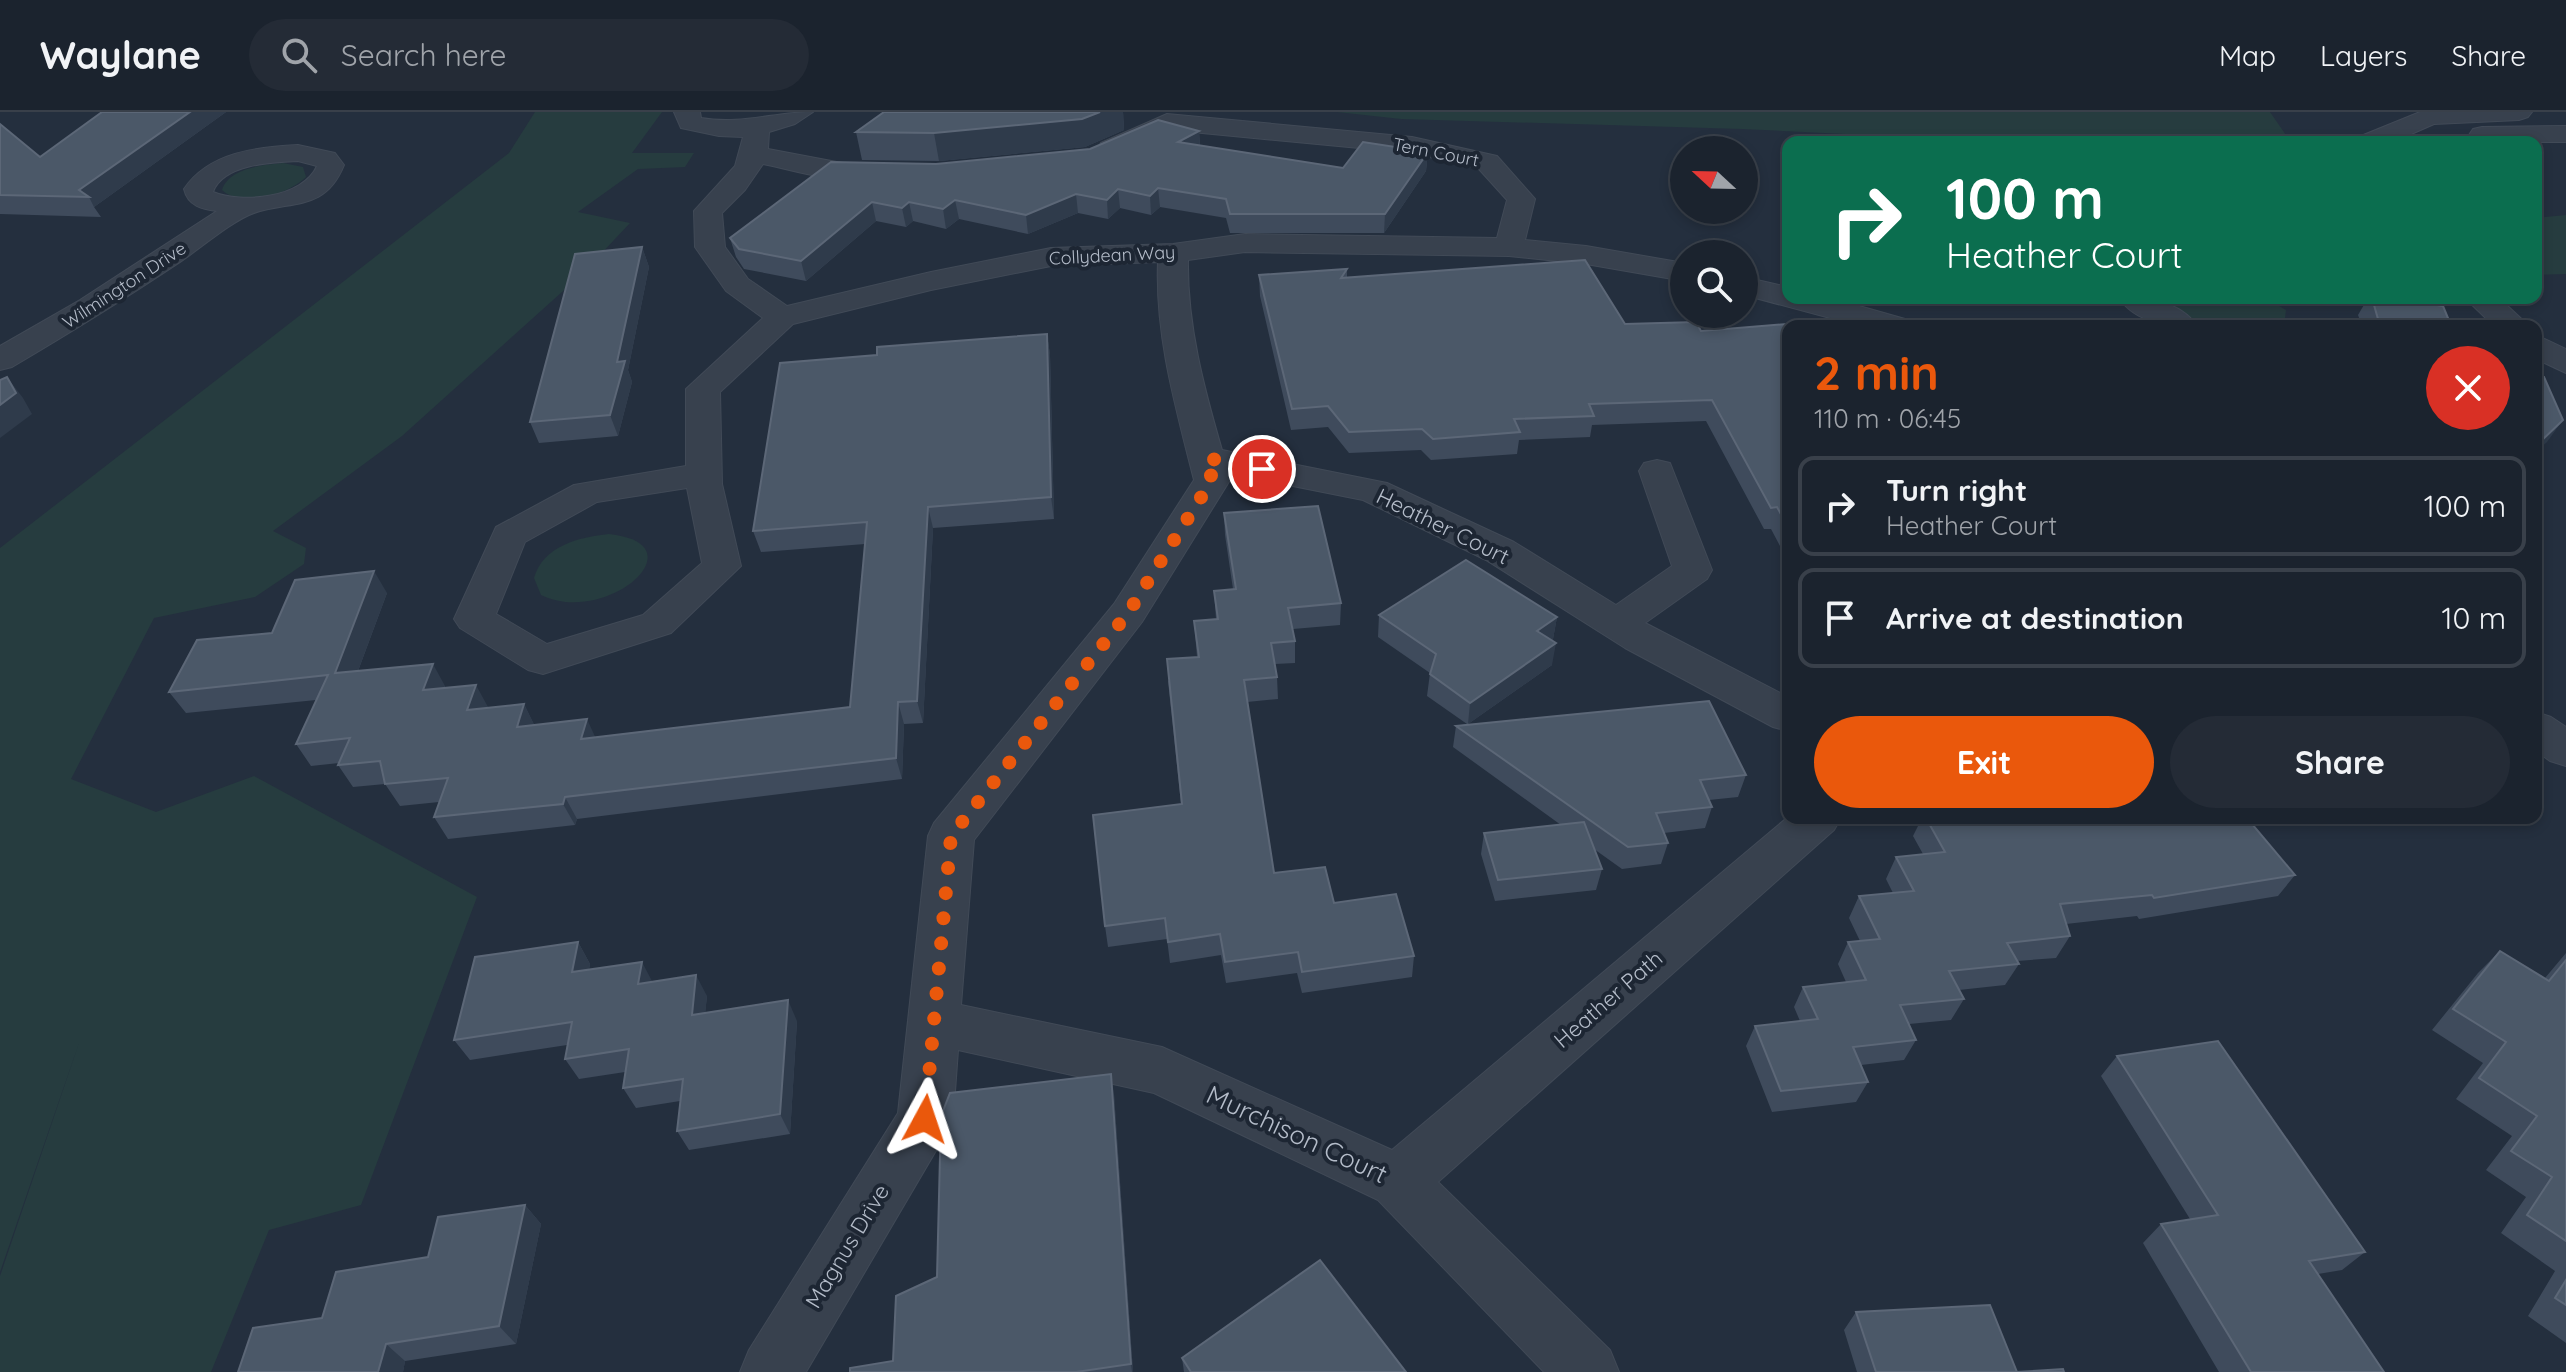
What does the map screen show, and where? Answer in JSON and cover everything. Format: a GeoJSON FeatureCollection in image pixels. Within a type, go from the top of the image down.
{"type":"FeatureCollection","features":[{"type":"Feature","properties":{"kind":"street"},"geometry":{"type":"LineString","coordinates":[[687,112],[690,123],[724,131],[842,171],[913,173]]}},
{"type":"Feature","properties":{"kind":"street"},"geometry":{"type":"LineString","coordinates":[[704,474],[587,493],[509,535],[474,619],[543,660],[657,624],[722,566],[704,474],[703,389],[782,317],[737,285],[710,247],[708,211],[747,172],[756,142],[800,112]]}},
{"type":"Feature","properties":{"kind":"street"},"geometry":{"type":"LineString","coordinates":[[2386,136],[2430,117],[2519,112]]}},
{"type":"Feature","properties":{"kind":"street","name":"Tern Court"},"geometry":{"type":"LineString","coordinates":[[1092,157],[1167,122],[1412,145],[1487,162],[1521,199],[1509,247]]}},
{"type":"Feature","properties":{"kind":"street"},"geometry":{"type":"LineString","coordinates":[[2478,136],[2566,134]]}},
{"type":"Feature","properties":{"kind":"street","name":"Wilmington Drive"},"geometry":{"type":"LineString","coordinates":[[0,360],[91,307],[245,206]]}},
{"type":"Feature","properties":{"kind":"street","name":"Collydean Way"},"geometry":{"type":"LineString","coordinates":[[782,317],[931,281],[1051,257],[1173,253],[1245,243],[1509,247],[1586,255],[1670,270]]}},
{"type":"Feature","properties":{"kind":"street","name":"Magnus Drive"},"geometry":{"type":"LineString","coordinates":[[771,1372],[925,1119],[951,836],[1128,613],[1212,480],[1182,368],[1172,287],[1173,253]]}},
{"type":"Feature","properties":{"kind":"street"},"geometry":{"type":"LineString","coordinates":[[1758,289],[1782,295]]}},
{"type":"Feature","properties":{"kind":"street"},"geometry":{"type":"LineString","coordinates":[[1818,304],[1873,320]]}},
{"type":"Feature","properties":{"kind":"street"},"geometry":{"type":"LineString","coordinates":[[2144,304],[2171,320]]}},
{"type":"Feature","properties":{"kind":"street"},"geometry":{"type":"LineString","coordinates":[[2487,304],[2506,320]]}},
{"type":"Feature","properties":{"kind":"street"},"geometry":{"type":"LineString","coordinates":[[2542,326],[2566,326]]}},
{"type":"Feature","properties":{"kind":"street"},"geometry":{"type":"LineString","coordinates":[[2542,349],[2566,363]]}},
{"type":"Feature","properties":{"kind":"street","name":"Heather Court"},"geometry":{"type":"LineString","coordinates":[[1207,458],[1374,491],[1500,551],[1617,624],[1782,713]]}},
{"type":"Feature","properties":{"kind":"street"},"geometry":{"type":"LineString","coordinates":[[1617,624],[1693,570],[1657,471]]}},
{"type":"Feature","properties":{"kind":"street"},"geometry":{"type":"LineString","coordinates":[[2542,732],[2566,750]]}},
{"type":"Feature","properties":{"kind":"street","name":"Heather Path"},"geometry":{"type":"LineString","coordinates":[[1398,1181],[1811,824]]}},
{"type":"Feature","properties":{"kind":"street","name":"Murchison Court"},"geometry":{"type":"LineString","coordinates":[[934,1022],[1162,1071],[1398,1181],[1588,1372]]}},
{"type":"Feature","properties":{"kind":"green space"},"geometry":{"type":"Polygon","coordinates":[[[535,112],[662,112],[632,153],[694,153],[685,167],[638,169],[578,212],[630,223],[582,274],[402,436],[273,531],[306,548],[304,564],[255,597],[154,618],[71,779],[156,812],[254,776],[477,897],[361,1205],[269,1230],[211,1372],[0,1372],[0,1276],[80,1040],[0,1272],[0,548],[509,153],[535,112]]]}},
{"type":"Feature","properties":{"kind":"green space"},"geometry":{"type":"Polygon","coordinates":[[[1337,112],[2270,112],[2287,136],[1886,136],[1401,119],[1337,112]]]}},
{"type":"Feature","properties":{"kind":"green space"},"geometry":{"type":"Polygon","coordinates":[[[283,163],[303,167],[306,177],[277,194],[253,199],[231,196],[222,190],[239,172],[283,163]]]}},
{"type":"Feature","properties":{"kind":"green space"},"geometry":{"type":"Polygon","coordinates":[[[2566,215],[2566,274],[2542,275],[2542,217],[2566,215]]]}},
{"type":"Feature","properties":{"kind":"green space"},"geometry":{"type":"Polygon","coordinates":[[[2144,304],[2276,304],[2286,310],[2285,320],[2171,320],[2144,304]]]}},
{"type":"Feature","properties":{"kind":"green space"},"geometry":{"type":"Polygon","coordinates":[[[609,534],[635,541],[647,552],[645,566],[634,580],[616,592],[592,600],[566,602],[541,595],[534,578],[545,558],[574,541],[609,534]]]}},
{"type":"Feature","properties":{"kind":"building"},"geometry":{"type":"Polygon","coordinates":[[[102,112],[190,112],[79,190],[89,197],[0,195],[0,124],[40,157],[102,112]]]}},
{"type":"Feature","properties":{"kind":"building"},"geometry":{"type":"Polygon","coordinates":[[[884,112],[1100,112],[1082,119],[934,133],[856,132],[884,112]]]}},
{"type":"Feature","properties":{"kind":"building"},"geometry":{"type":"Polygon","coordinates":[[[1158,120],[1199,131],[1178,142],[1343,168],[1363,142],[1428,152],[1385,214],[1230,214],[1226,199],[1158,188],[1150,196],[1118,189],[1107,200],[1076,194],[1026,215],[955,200],[943,209],[909,202],[902,208],[872,202],[801,261],[739,249],[730,238],[831,162],[936,164],[1090,149],[1158,120]]]}},
{"type":"Feature","properties":{"kind":"building"},"geometry":{"type":"Polygon","coordinates":[[[642,247],[617,362],[625,361],[610,415],[530,422],[575,254],[642,247]]]}},
{"type":"Feature","properties":{"kind":"building"},"geometry":{"type":"Polygon","coordinates":[[[1585,260],[1625,324],[1670,323],[1670,328],[1699,328],[1701,331],[1782,324],[1782,516],[1777,507],[1771,508],[1712,400],[1589,404],[1594,416],[1514,419],[1520,432],[1433,439],[1422,429],[1349,432],[1328,406],[1292,409],[1259,275],[1347,269],[1341,278],[1585,260]]]}},
{"type":"Feature","properties":{"kind":"building"},"geometry":{"type":"Polygon","coordinates":[[[2374,304],[2443,306],[2449,320],[2378,320],[2374,304]]]}},
{"type":"Feature","properties":{"kind":"building"},"geometry":{"type":"Polygon","coordinates":[[[1047,334],[1051,497],[928,507],[917,701],[898,702],[896,758],[565,797],[563,804],[434,817],[448,778],[385,784],[380,761],[338,765],[350,738],[296,744],[328,675],[169,692],[197,640],[272,633],[295,580],[374,571],[335,673],[433,664],[423,690],[476,685],[467,710],[524,704],[517,727],[587,719],[581,739],[850,707],[867,522],[753,531],[780,363],[877,355],[877,347],[1047,334]]]}},
{"type":"Feature","properties":{"kind":"building"},"geometry":{"type":"Polygon","coordinates":[[[7,377],[16,393],[0,405],[0,380],[7,377]]]}},
{"type":"Feature","properties":{"kind":"building"},"geometry":{"type":"Polygon","coordinates":[[[2542,377],[2544,377],[2563,420],[2542,440],[2542,377]]]}},
{"type":"Feature","properties":{"kind":"building"},"geometry":{"type":"Polygon","coordinates":[[[1318,506],[1341,603],[1288,608],[1295,641],[1271,643],[1277,677],[1244,680],[1274,873],[1325,867],[1334,903],[1396,894],[1414,956],[1302,972],[1298,952],[1225,962],[1220,934],[1168,942],[1165,918],[1105,926],[1093,815],[1182,804],[1167,659],[1199,657],[1194,621],[1218,619],[1214,591],[1236,589],[1224,513],[1318,506]]]}},
{"type":"Feature","properties":{"kind":"building"},"geometry":{"type":"Polygon","coordinates":[[[1466,560],[1557,617],[1537,631],[1556,643],[1470,703],[1430,674],[1436,654],[1379,615],[1466,560]]]}},
{"type":"Feature","properties":{"kind":"building"},"geometry":{"type":"Polygon","coordinates":[[[1709,701],[1746,775],[1700,780],[1712,807],[1656,813],[1668,843],[1628,847],[1456,726],[1709,701]]]}},
{"type":"Feature","properties":{"kind":"building"},"geometry":{"type":"Polygon","coordinates":[[[1584,822],[1602,869],[1498,880],[1484,833],[1584,822]]]}},
{"type":"Feature","properties":{"kind":"building"},"geometry":{"type":"Polygon","coordinates":[[[1929,824],[2252,824],[2295,875],[2154,898],[2152,895],[2060,904],[2070,936],[2007,943],[2019,964],[1949,971],[1964,999],[1900,1005],[1916,1040],[1853,1047],[1868,1082],[1781,1091],[1755,1026],[1818,1019],[1803,987],[1866,980],[1848,942],[1880,939],[1859,896],[1914,891],[1896,857],[1945,852],[1929,824]]]}},
{"type":"Feature","properties":{"kind":"building"},"geometry":{"type":"Polygon","coordinates":[[[578,942],[572,972],[642,962],[638,984],[696,975],[692,1015],[788,1000],[780,1114],[677,1131],[683,1079],[623,1088],[629,1049],[565,1059],[572,1022],[454,1040],[475,957],[578,942]]]}},
{"type":"Feature","properties":{"kind":"building"},"geometry":{"type":"Polygon","coordinates":[[[2500,951],[2549,981],[2566,960],[2566,1241],[2527,1215],[2552,1177],[2511,1151],[2537,1116],[2479,1078],[2506,1042],[2453,1009],[2500,951]]]}},
{"type":"Feature","properties":{"kind":"building"},"geometry":{"type":"Polygon","coordinates":[[[2218,1041],[2365,1252],[2309,1261],[2384,1372],[2251,1372],[2161,1224],[2218,1215],[2117,1056],[2218,1041]]]}},
{"type":"Feature","properties":{"kind":"building"},"geometry":{"type":"Polygon","coordinates":[[[1111,1074],[1131,1364],[1076,1372],[850,1372],[850,1368],[893,1361],[896,1296],[937,1277],[941,1116],[950,1093],[1111,1074]]]}},
{"type":"Feature","properties":{"kind":"building"},"geometry":{"type":"Polygon","coordinates":[[[525,1205],[499,1326],[386,1344],[378,1372],[238,1372],[253,1328],[322,1318],[336,1272],[428,1257],[438,1217],[525,1205]]]}},
{"type":"Feature","properties":{"kind":"building"},"geometry":{"type":"Polygon","coordinates":[[[1320,1260],[1406,1372],[1191,1372],[1182,1358],[1320,1260]]]}},
{"type":"Feature","properties":{"kind":"building"},"geometry":{"type":"Polygon","coordinates":[[[2566,1280],[2566,1305],[2555,1298],[2566,1280]]]}},
{"type":"Feature","properties":{"kind":"building"},"geometry":{"type":"Polygon","coordinates":[[[1990,1305],[2017,1372],[1876,1372],[1856,1312],[1990,1305]]]}},
{"type":"Feature","properties":{"kind":"building"},"geometry":{"type":"Polygon","coordinates":[[[2063,1369],[2064,1372],[2017,1372],[2063,1369]]]}},
{"type":"Feature","properties":{"kind":"route"},"geometry":{"type":"LineString","coordinates":[[925,1119],[951,836],[1128,613],[1212,480],[1207,458],[1262,469]]}}]}
